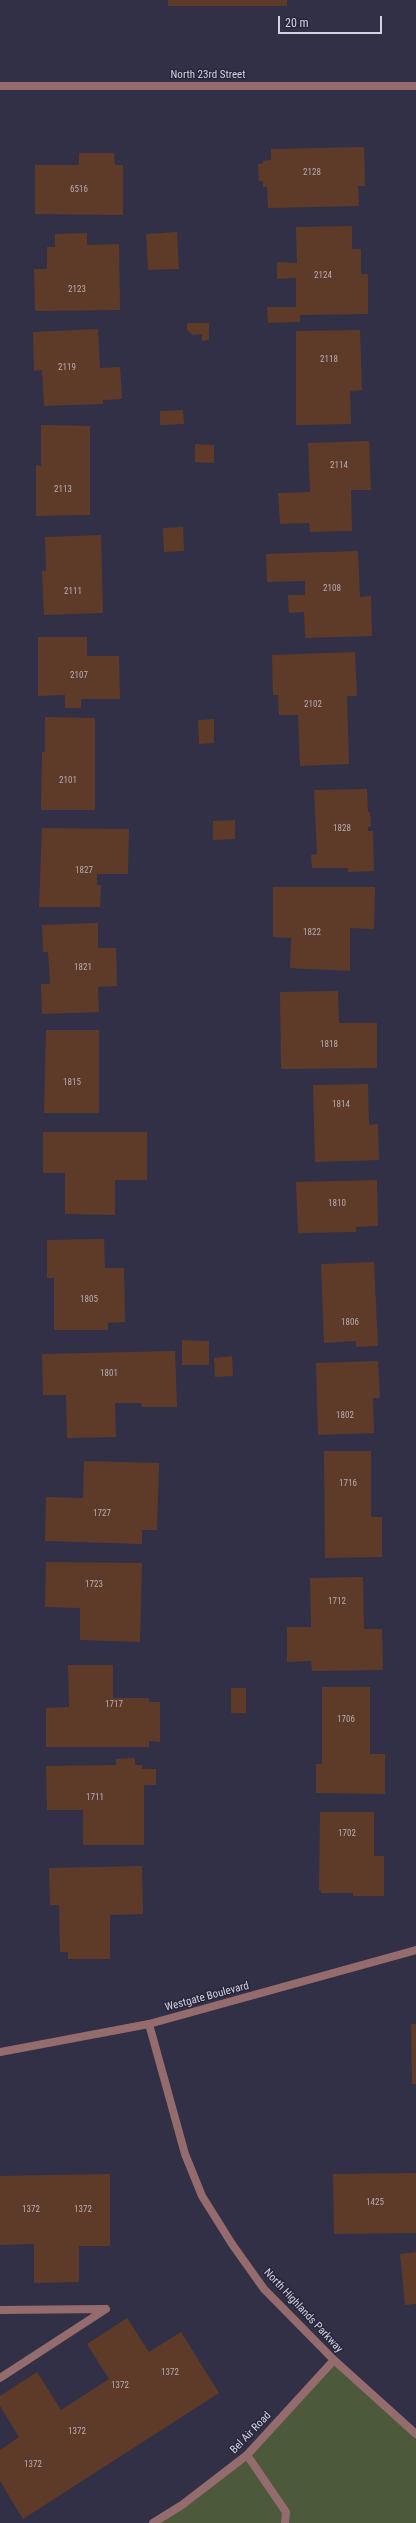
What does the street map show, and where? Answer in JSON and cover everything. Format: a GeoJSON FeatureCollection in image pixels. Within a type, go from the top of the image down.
{"type":"FeatureCollection","features":[{"type":"Feature","properties":{"kind":"street","name":"North 23rd Street"},"geometry":{"type":"LineString","coordinates":[[0,86],[416,86]]}},
{"type":"Feature","properties":{"kind":"street","name":"Westgate Boulevard"},"geometry":{"type":"LineString","coordinates":[[0,2052],[149,2024],[416,1950]]}},
{"type":"Feature","properties":{"kind":"street","name":"North Highlands Parkway"},"geometry":{"type":"LineString","coordinates":[[149,2024],[185,2154],[202,2196],[232,2244],[264,2290],[334,2360],[416,2434]]}},
{"type":"Feature","properties":{"kind":"street"},"geometry":{"type":"LineString","coordinates":[[0,2310],[106,2309],[0,2378]]}},
{"type":"Feature","properties":{"kind":"street","name":"Bel Air Road"},"geometry":{"type":"LineString","coordinates":[[153,2523],[182,2505],[248,2455],[334,2360]]}},
{"type":"Feature","properties":{"kind":"street"},"geometry":{"type":"LineString","coordinates":[[248,2455],[286,2512],[285,2523]]}},
{"type":"Feature","properties":{"kind":"green space"},"geometry":{"type":"Polygon","coordinates":[[[334,2360],[416,2434],[416,2523],[153,2523],[247,2455],[334,2360]]]}},
{"type":"Feature","properties":{"kind":"building"},"geometry":{"type":"Polygon","coordinates":[[[168,0],[287,0],[287,6],[168,6],[168,0]]]}},
{"type":"Feature","properties":{"kind":"building"},"geometry":{"type":"Polygon","coordinates":[[[364,147],[365,186],[358,186],[359,206],[268,208],[267,187],[263,187],[263,181],[259,181],[258,164],[263,164],[263,161],[271,160],[271,149],[364,147]]]}},
{"type":"Feature","properties":{"kind":"building"},"geometry":{"type":"Polygon","coordinates":[[[79,153],[114,153],[115,165],[123,165],[123,215],[35,214],[35,165],[79,165],[79,153]]]}},
{"type":"Feature","properties":{"kind":"building"},"geometry":{"type":"Polygon","coordinates":[[[352,226],[352,249],[361,249],[361,274],[368,274],[368,314],[300,315],[300,322],[268,323],[267,307],[296,307],[296,278],[277,279],[277,262],[297,263],[296,227],[352,226]]]}},
{"type":"Feature","properties":{"kind":"building"},"geometry":{"type":"Polygon","coordinates":[[[177,232],[179,269],[148,270],[146,234],[177,232]]]}},
{"type":"Feature","properties":{"kind":"building"},"geometry":{"type":"Polygon","coordinates":[[[87,233],[87,245],[119,244],[120,310],[35,311],[34,269],[47,269],[47,247],[55,247],[55,234],[87,233]]]}},
{"type":"Feature","properties":{"kind":"building"},"geometry":{"type":"Polygon","coordinates":[[[187,323],[209,323],[209,340],[202,341],[202,334],[193,335],[187,330],[187,323]]]}},
{"type":"Feature","properties":{"kind":"building"},"geometry":{"type":"Polygon","coordinates":[[[98,329],[100,368],[120,367],[122,399],[103,400],[103,404],[44,406],[42,370],[34,371],[33,332],[98,329]]]}},
{"type":"Feature","properties":{"kind":"building"},"geometry":{"type":"Polygon","coordinates":[[[360,330],[362,390],[350,391],[351,424],[296,425],[296,331],[360,330]]]}},
{"type":"Feature","properties":{"kind":"building"},"geometry":{"type":"Polygon","coordinates":[[[183,410],[184,424],[160,425],[160,411],[183,410]]]}},
{"type":"Feature","properties":{"kind":"building"},"geometry":{"type":"Polygon","coordinates":[[[41,425],[90,426],[90,515],[36,516],[36,465],[41,466],[41,425]]]}},
{"type":"Feature","properties":{"kind":"building"},"geometry":{"type":"Polygon","coordinates":[[[369,441],[371,490],[351,490],[352,531],[310,532],[309,523],[280,524],[278,493],[310,492],[308,443],[369,441]]]}},
{"type":"Feature","properties":{"kind":"building"},"geometry":{"type":"Polygon","coordinates":[[[195,444],[214,445],[214,463],[195,462],[195,444]]]}},
{"type":"Feature","properties":{"kind":"building"},"geometry":{"type":"Polygon","coordinates":[[[183,527],[184,551],[164,552],[163,528],[183,527]]]}},
{"type":"Feature","properties":{"kind":"building"},"geometry":{"type":"Polygon","coordinates":[[[101,535],[103,613],[44,615],[42,571],[46,571],[45,537],[101,535]]]}},
{"type":"Feature","properties":{"kind":"building"},"geometry":{"type":"Polygon","coordinates":[[[358,551],[360,597],[371,596],[372,636],[305,638],[304,612],[289,613],[288,595],[305,595],[305,581],[267,582],[266,554],[358,551]]]}},
{"type":"Feature","properties":{"kind":"building"},"geometry":{"type":"Polygon","coordinates":[[[38,637],[87,637],[87,656],[119,656],[120,699],[81,699],[81,708],[65,708],[65,695],[38,696],[38,637]]]}},
{"type":"Feature","properties":{"kind":"building"},"geometry":{"type":"Polygon","coordinates":[[[355,652],[357,696],[347,696],[349,764],[300,766],[298,715],[279,715],[278,695],[273,695],[272,655],[355,652]]]}},
{"type":"Feature","properties":{"kind":"building"},"geometry":{"type":"Polygon","coordinates":[[[45,717],[95,718],[95,810],[41,810],[42,752],[45,752],[45,717]]]}},
{"type":"Feature","properties":{"kind":"building"},"geometry":{"type":"Polygon","coordinates":[[[214,719],[214,743],[199,744],[198,720],[214,719]]]}},
{"type":"Feature","properties":{"kind":"building"},"geometry":{"type":"Polygon","coordinates":[[[367,789],[368,812],[370,812],[371,826],[368,827],[368,831],[373,831],[374,871],[348,872],[348,868],[312,868],[311,855],[317,854],[314,790],[367,789]]]}},
{"type":"Feature","properties":{"kind":"building"},"geometry":{"type":"Polygon","coordinates":[[[235,820],[235,839],[213,840],[213,821],[235,820]]]}},
{"type":"Feature","properties":{"kind":"building"},"geometry":{"type":"Polygon","coordinates":[[[42,828],[129,829],[128,874],[97,874],[97,885],[101,885],[100,907],[39,907],[42,828]]]}},
{"type":"Feature","properties":{"kind":"building"},"geometry":{"type":"Polygon","coordinates":[[[273,887],[375,887],[374,929],[350,928],[350,971],[290,968],[291,938],[273,937],[273,887]]]}},
{"type":"Feature","properties":{"kind":"building"},"geometry":{"type":"Polygon","coordinates":[[[98,923],[98,948],[116,948],[117,986],[98,987],[99,1012],[42,1014],[41,984],[50,984],[48,952],[43,952],[42,925],[98,923]]]}},
{"type":"Feature","properties":{"kind":"building"},"geometry":{"type":"Polygon","coordinates":[[[338,991],[339,1023],[377,1023],[377,1068],[281,1069],[280,992],[338,991]]]}},
{"type":"Feature","properties":{"kind":"building"},"geometry":{"type":"Polygon","coordinates":[[[46,1030],[99,1030],[99,1113],[44,1113],[46,1030]]]}},
{"type":"Feature","properties":{"kind":"building"},"geometry":{"type":"Polygon","coordinates":[[[368,1084],[369,1125],[378,1124],[379,1160],[315,1162],[313,1085],[368,1084]]]}},
{"type":"Feature","properties":{"kind":"building"},"geometry":{"type":"Polygon","coordinates":[[[43,1132],[147,1132],[147,1180],[115,1180],[115,1215],[65,1214],[65,1173],[43,1173],[43,1132]]]}},
{"type":"Feature","properties":{"kind":"building"},"geometry":{"type":"Polygon","coordinates":[[[377,1180],[378,1226],[356,1227],[356,1232],[298,1233],[296,1182],[377,1180]]]}},
{"type":"Feature","properties":{"kind":"building"},"geometry":{"type":"Polygon","coordinates":[[[104,1239],[105,1268],[124,1268],[125,1322],[108,1323],[108,1330],[54,1330],[54,1278],[47,1278],[47,1240],[104,1239]]]}},
{"type":"Feature","properties":{"kind":"building"},"geometry":{"type":"Polygon","coordinates":[[[374,1262],[378,1346],[356,1347],[356,1341],[324,1343],[321,1264],[374,1262]]]}},
{"type":"Feature","properties":{"kind":"building"},"geometry":{"type":"Polygon","coordinates":[[[182,1340],[209,1341],[209,1365],[182,1365],[182,1340]]]}},
{"type":"Feature","properties":{"kind":"building"},"geometry":{"type":"Polygon","coordinates":[[[175,1351],[177,1407],[142,1407],[141,1403],[115,1403],[116,1437],[67,1438],[66,1395],[43,1395],[42,1354],[175,1351]]]}},
{"type":"Feature","properties":{"kind":"building"},"geometry":{"type":"Polygon","coordinates":[[[232,1356],[233,1376],[215,1377],[214,1358],[232,1356]]]}},
{"type":"Feature","properties":{"kind":"building"},"geometry":{"type":"Polygon","coordinates":[[[378,1361],[380,1398],[373,1398],[374,1433],[318,1435],[316,1363],[378,1361]]]}},
{"type":"Feature","properties":{"kind":"building"},"geometry":{"type":"Polygon","coordinates":[[[324,1451],[371,1451],[371,1517],[382,1517],[382,1557],[325,1558],[324,1451]]]}},
{"type":"Feature","properties":{"kind":"building"},"geometry":{"type":"Polygon","coordinates":[[[84,1461],[159,1463],[157,1530],[142,1530],[142,1544],[45,1541],[46,1497],[83,1498],[84,1461]]]}},
{"type":"Feature","properties":{"kind":"building"},"geometry":{"type":"Polygon","coordinates":[[[46,1562],[142,1563],[140,1642],[80,1640],[80,1608],[45,1607],[46,1562]]]}},
{"type":"Feature","properties":{"kind":"building"},"geometry":{"type":"Polygon","coordinates":[[[363,1577],[364,1629],[382,1629],[383,1670],[312,1671],[311,1661],[287,1662],[287,1627],[311,1627],[310,1578],[363,1577]]]}},
{"type":"Feature","properties":{"kind":"building"},"geometry":{"type":"Polygon","coordinates":[[[68,1665],[113,1665],[113,1698],[149,1698],[149,1702],[160,1702],[160,1742],[149,1741],[149,1747],[46,1747],[46,1708],[69,1707],[68,1665]]]}},
{"type":"Feature","properties":{"kind":"building"},"geometry":{"type":"Polygon","coordinates":[[[322,1687],[370,1687],[370,1754],[385,1754],[385,1794],[316,1793],[316,1764],[322,1764],[322,1687]]]}},
{"type":"Feature","properties":{"kind":"building"},"geometry":{"type":"Polygon","coordinates":[[[231,1688],[246,1688],[246,1713],[231,1713],[231,1688]]]}},
{"type":"Feature","properties":{"kind":"building"},"geometry":{"type":"Polygon","coordinates":[[[135,1758],[135,1765],[142,1765],[142,1769],[156,1769],[156,1785],[144,1785],[144,1845],[83,1845],[83,1810],[47,1810],[46,1766],[116,1765],[116,1759],[135,1758]]]}},
{"type":"Feature","properties":{"kind":"building"},"geometry":{"type":"Polygon","coordinates":[[[320,1812],[374,1812],[374,1856],[384,1856],[384,1896],[353,1896],[353,1893],[321,1893],[321,1890],[319,1890],[320,1812]]]}},
{"type":"Feature","properties":{"kind":"building"},"geometry":{"type":"Polygon","coordinates":[[[142,1866],[143,1914],[110,1915],[110,1959],[68,1959],[68,1952],[60,1952],[59,1905],[50,1905],[49,1868],[142,1866]]]}},
{"type":"Feature","properties":{"kind":"building"},"geometry":{"type":"Polygon","coordinates":[[[411,2024],[416,2024],[416,2084],[412,2084],[411,2024]]]}},
{"type":"Feature","properties":{"kind":"building"},"geometry":{"type":"Polygon","coordinates":[[[416,2173],[416,2233],[334,2234],[333,2174],[416,2173]]]}},
{"type":"Feature","properties":{"kind":"building"},"geometry":{"type":"Polygon","coordinates":[[[110,2174],[110,2246],[79,2246],[79,2282],[34,2283],[34,2244],[0,2245],[0,2176],[110,2174]]]}},
{"type":"Feature","properties":{"kind":"building"},"geometry":{"type":"Polygon","coordinates":[[[416,2252],[416,2304],[405,2305],[400,2254],[416,2252]]]}},
{"type":"Feature","properties":{"kind":"building"},"geometry":{"type":"Polygon","coordinates":[[[127,2318],[149,2352],[181,2332],[219,2393],[23,2519],[0,2481],[0,2450],[19,2437],[0,2406],[0,2396],[37,2372],[61,2410],[109,2379],[87,2344],[127,2318]]]}}]}
